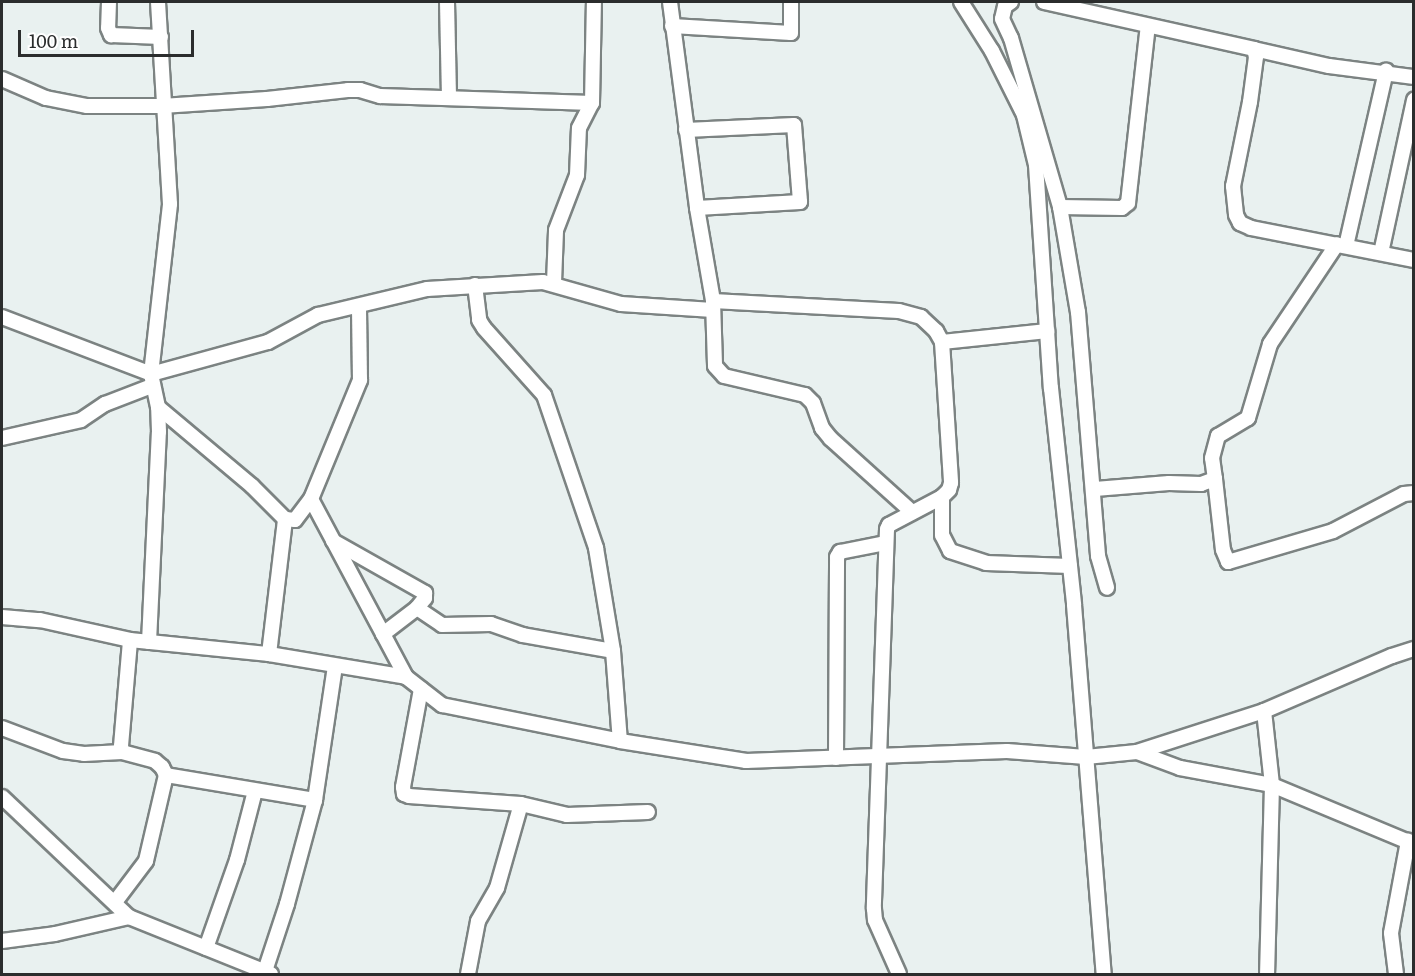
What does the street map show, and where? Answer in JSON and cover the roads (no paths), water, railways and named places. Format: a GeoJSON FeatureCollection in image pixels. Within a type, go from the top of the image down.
{"type":"FeatureCollection","features":[{"type":"Feature","properties":{"kind":"street"},"geometry":{"type":"LineString","coordinates":[[109,2],[108,28],[111,35],[161,37]]}},
{"type":"Feature","properties":{"kind":"street"},"geometry":{"type":"LineString","coordinates":[[149,642],[158,407],[151,380],[170,204],[162,106],[158,2]]}},
{"type":"Feature","properties":{"kind":"street"},"geometry":{"type":"LineString","coordinates":[[447,2],[449,97]]}},
{"type":"Feature","properties":{"kind":"street"},"geometry":{"type":"LineString","coordinates":[[554,283],[556,230],[577,175],[579,128],[592,103],[594,2]]}},
{"type":"Feature","properties":{"kind":"street"},"geometry":{"type":"LineString","coordinates":[[670,2],[697,208],[713,305],[715,366],[718,373],[805,395],[813,403],[822,428],[831,439],[912,512]]}},
{"type":"Feature","properties":{"kind":"street"},"geometry":{"type":"LineString","coordinates":[[672,26],[791,33],[791,2]]}},
{"type":"Feature","properties":{"kind":"street"},"geometry":{"type":"LineString","coordinates":[[961,2],[992,51],[1024,115],[1036,165],[1047,331],[1070,566],[1104,975]]}},
{"type":"Feature","properties":{"kind":"street"},"geometry":{"type":"LineString","coordinates":[[1011,2],[1005,6],[1002,19],[1011,38],[1059,207],[1078,312],[1095,489],[1098,556],[1107,588]]}},
{"type":"Feature","properties":{"kind":"street"},"geometry":{"type":"LineString","coordinates":[[1044,2],[1148,26],[1204,36],[1329,66],[1413,76]]}},
{"type":"Feature","properties":{"kind":"street"},"geometry":{"type":"LineString","coordinates":[[1059,207],[1122,208],[1128,203],[1148,26]]}},
{"type":"Feature","properties":{"kind":"street"},"geometry":{"type":"LineString","coordinates":[[1254,49],[1256,57],[1250,102],[1233,186],[1236,214],[1240,223],[1251,228],[1413,260]]}},
{"type":"Feature","properties":{"kind":"street"},"geometry":{"type":"LineString","coordinates":[[1386,71],[1341,245],[1270,344],[1248,418],[1218,436],[1212,458],[1220,532],[1228,562],[1333,531],[1404,494],[1413,494]]}},
{"type":"Feature","properties":{"kind":"street"},"geometry":{"type":"LineString","coordinates":[[2,79],[46,98],[65,103],[162,106],[360,90],[380,96],[592,103]]}},
{"type":"Feature","properties":{"kind":"street"},"geometry":{"type":"LineString","coordinates":[[1381,253],[1413,100]]}},
{"type":"Feature","properties":{"kind":"street"},"geometry":{"type":"LineString","coordinates":[[686,130],[794,125],[800,202],[697,208]]}},
{"type":"Feature","properties":{"kind":"street"},"geometry":{"type":"LineString","coordinates":[[2,438],[81,420],[105,404],[151,380],[268,342],[304,320],[427,289],[509,282],[554,283],[621,304],[899,311],[921,317],[936,331],[942,342],[951,483],[949,490],[942,497],[889,525],[886,543],[874,909],[875,920],[899,975]]}},
{"type":"Feature","properties":{"kind":"street"},"geometry":{"type":"LineString","coordinates":[[474,285],[479,320],[484,328],[544,395],[596,548],[613,651],[620,741]]}},
{"type":"Feature","properties":{"kind":"street"},"geometry":{"type":"LineString","coordinates":[[158,407],[252,486],[285,519],[295,520],[311,500],[360,380],[359,307]]}},
{"type":"Feature","properties":{"kind":"street"},"geometry":{"type":"LineString","coordinates":[[2,317],[151,380]]}},
{"type":"Feature","properties":{"kind":"street"},"geometry":{"type":"LineString","coordinates":[[942,342],[1047,331]]}},
{"type":"Feature","properties":{"kind":"street"},"geometry":{"type":"LineString","coordinates":[[1095,489],[1169,483],[1201,484],[1215,479]]}},
{"type":"Feature","properties":{"kind":"street"},"geometry":{"type":"LineString","coordinates":[[942,497],[942,536],[950,551],[986,563],[1070,566]]}},
{"type":"Feature","properties":{"kind":"street"},"geometry":{"type":"LineString","coordinates":[[311,500],[406,677],[442,705],[723,759],[836,758],[1006,751],[1086,757],[1137,752],[1264,711],[1392,656],[1413,650]]}},
{"type":"Feature","properties":{"kind":"street"},"geometry":{"type":"LineString","coordinates":[[269,654],[285,519]]}},
{"type":"Feature","properties":{"kind":"street"},"geometry":{"type":"LineString","coordinates":[[333,541],[420,588],[425,598],[417,608],[383,634]]}},
{"type":"Feature","properties":{"kind":"street"},"geometry":{"type":"LineString","coordinates":[[836,758],[837,557],[840,552],[886,543]]}},
{"type":"Feature","properties":{"kind":"street"},"geometry":{"type":"LineString","coordinates":[[417,608],[442,625],[491,624],[523,635],[613,651]]}},
{"type":"Feature","properties":{"kind":"street"},"geometry":{"type":"LineString","coordinates":[[2,616],[40,620],[149,642],[269,654],[406,677]]}},
{"type":"Feature","properties":{"kind":"street"},"geometry":{"type":"LineString","coordinates":[[123,752],[121,746],[130,639]]}},
{"type":"Feature","properties":{"kind":"street"},"geometry":{"type":"LineString","coordinates":[[2,798],[129,916],[267,974],[315,800],[335,666]]}},
{"type":"Feature","properties":{"kind":"street"},"geometry":{"type":"LineString","coordinates":[[421,689],[404,794],[521,804],[567,815],[648,812]]}},
{"type":"Feature","properties":{"kind":"street"},"geometry":{"type":"LineString","coordinates":[[1264,711],[1272,784],[1267,975]]}},
{"type":"Feature","properties":{"kind":"street"},"geometry":{"type":"LineString","coordinates":[[2,728],[63,751],[84,754],[123,752],[155,761],[166,775],[315,800]]}},
{"type":"Feature","properties":{"kind":"street"},"geometry":{"type":"LineString","coordinates":[[1137,752],[1180,768],[1272,784],[1411,843],[1391,933],[1396,975]]}},
{"type":"Feature","properties":{"kind":"street"},"geometry":{"type":"LineString","coordinates":[[115,902],[146,861],[166,775]]}},
{"type":"Feature","properties":{"kind":"street"},"geometry":{"type":"LineString","coordinates":[[206,948],[234,871],[255,791]]}},
{"type":"Feature","properties":{"kind":"street"},"geometry":{"type":"LineString","coordinates":[[468,975],[478,921],[497,888],[521,804]]}},
{"type":"Feature","properties":{"kind":"street"},"geometry":{"type":"LineString","coordinates":[[2,941],[55,934],[129,916]]}}]}
